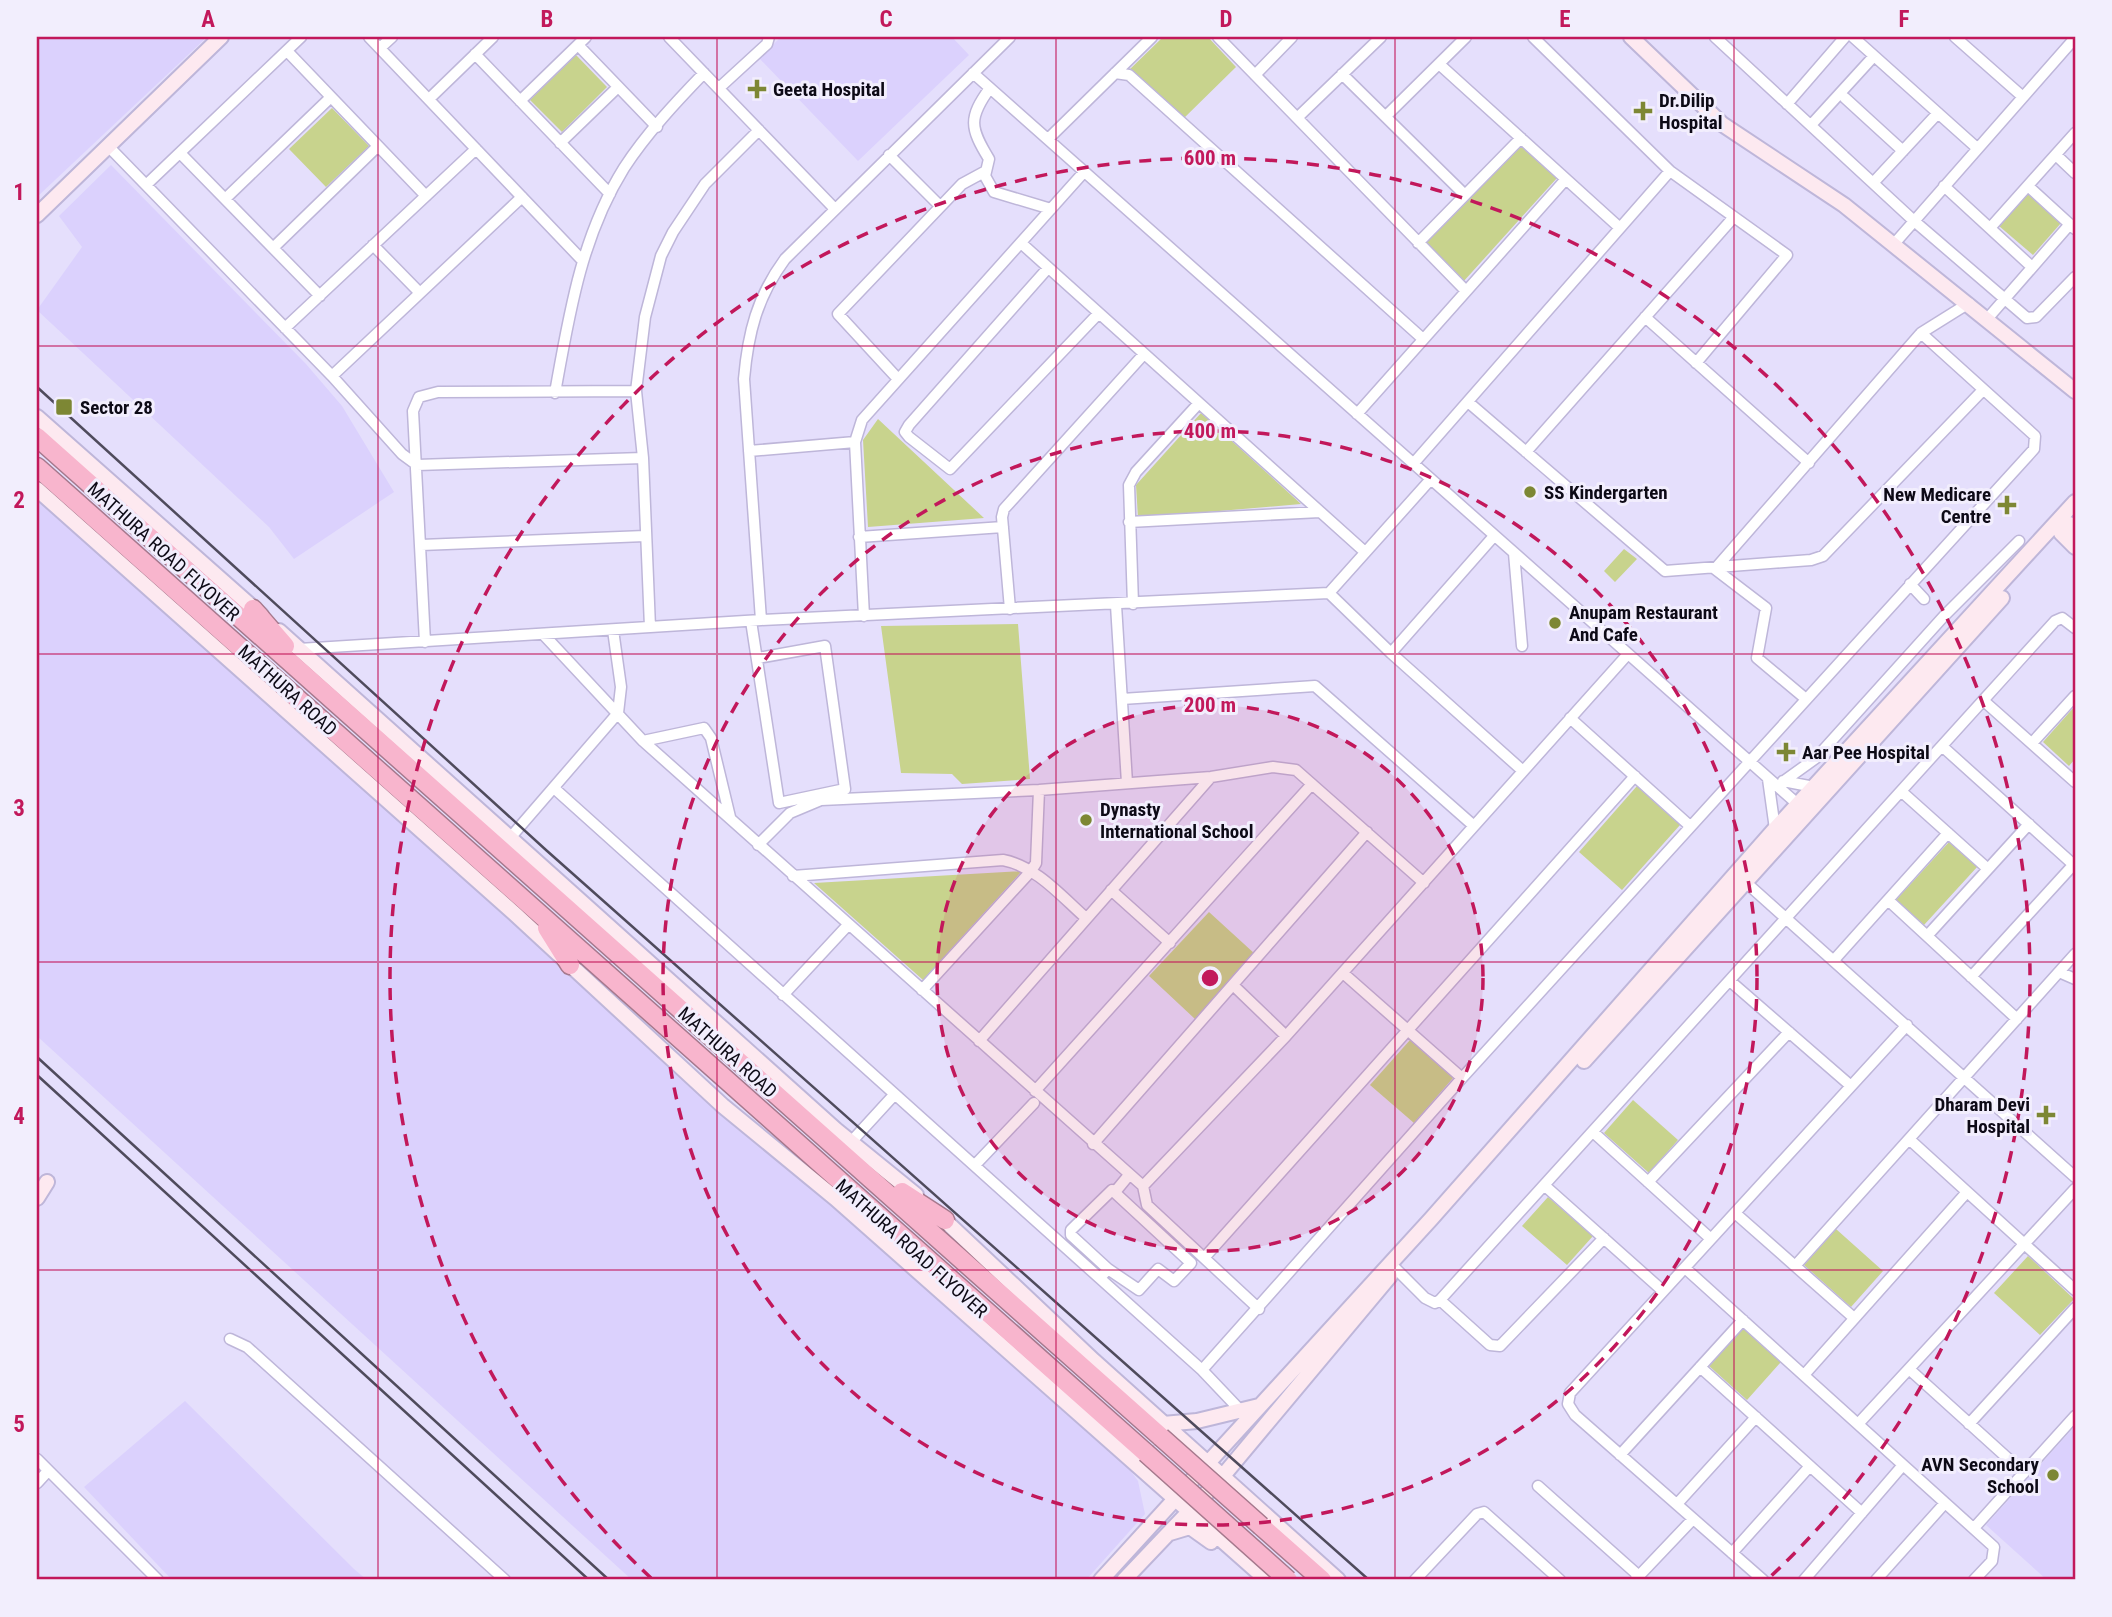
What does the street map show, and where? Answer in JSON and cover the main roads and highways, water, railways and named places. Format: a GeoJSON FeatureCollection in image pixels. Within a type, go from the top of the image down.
{"type":"FeatureCollection","features":[{"type":"Feature","properties":{"kind":"highway","name":"MATHURA ROAD FLYOVER"},"geometry":{"type":"LineString","coordinates":[[37,437],[323,692]]}},
{"type":"Feature","properties":{"kind":"highway","name":"MATHURA ROAD"},"geometry":{"type":"LineString","coordinates":[[37,467],[538,913]]}},
{"type":"Feature","properties":{"kind":"highway"},"geometry":{"type":"LineString","coordinates":[[253,608],[323,692]]}},
{"type":"Feature","properties":{"kind":"highway","name":"MATHURA ROAD"},"geometry":{"type":"LineString","coordinates":[[323,692],[819,1132]]}},
{"type":"Feature","properties":{"kind":"highway"},"geometry":{"type":"LineString","coordinates":[[538,913],[570,965]]}},
{"type":"Feature","properties":{"kind":"highway","name":"MATHURA ROAD FLYOVER"},"geometry":{"type":"LineString","coordinates":[[538,913],[1288,1580]]}},
{"type":"Feature","properties":{"kind":"highway"},"geometry":{"type":"LineString","coordinates":[[819,1132],[945,1220]]}},
{"type":"Feature","properties":{"kind":"highway","name":"MATHURA ROAD FLYOVER"},"geometry":{"type":"LineString","coordinates":[[819,1132],[1322,1580]]}},
{"type":"Feature","properties":{"kind":"main road"},"geometry":{"type":"LineString","coordinates":[[37,215],[221,37]]}},
{"type":"Feature","properties":{"kind":"main road"},"geometry":{"type":"LineString","coordinates":[[1631,37],[1722,124],[1844,205],[1988,318],[2075,391]]}},
{"type":"Feature","properties":{"kind":"main road"},"geometry":{"type":"LineString","coordinates":[[37,417],[851,1142],[945,1220],[1180,1439],[1338,1580]]}},
{"type":"Feature","properties":{"kind":"main road"},"geometry":{"type":"LineString","coordinates":[[37,489],[570,965],[732,1114],[835,1198],[1267,1580]]}},
{"type":"Feature","properties":{"kind":"main road"},"geometry":{"type":"LineString","coordinates":[[1101,1580],[1802,809],[2068,525],[2075,502]]}},
{"type":"Feature","properties":{"kind":"main road"},"geometry":{"type":"LineString","coordinates":[[2068,525],[2075,547]]}},
{"type":"Feature","properties":{"kind":"main road"},"geometry":{"type":"LineString","coordinates":[[1124,1580],[1222,1477],[1396,1269],[1740,878],[1775,829],[1802,809],[1814,787],[2068,525]]}},
{"type":"Feature","properties":{"kind":"main road"},"geometry":{"type":"LineString","coordinates":[[37,1186],[47,1182],[37,1198]]}},
{"type":"Feature","properties":{"kind":"main road"},"geometry":{"type":"LineString","coordinates":[[1164,1424],[1197,1421],[1261,1405]]}},
{"type":"Feature","properties":{"kind":"main road"},"geometry":{"type":"LineString","coordinates":[[1153,1478],[1176,1455],[1180,1439]]}},
{"type":"Feature","properties":{"kind":"main road"},"geometry":{"type":"LineString","coordinates":[[1153,1478],[1154,1523]]}},
{"type":"Feature","properties":{"kind":"main road"},"geometry":{"type":"LineString","coordinates":[[1233,1550],[1230,1537],[1238,1524],[1251,1512],[1261,1512]]}},
{"type":"Feature","properties":{"kind":"main road"},"geometry":{"type":"LineString","coordinates":[[1169,1534],[1190,1527],[1253,1580]]}},
{"type":"Feature","properties":{"kind":"railway"},"geometry":{"type":"LineString","coordinates":[[37,387],[546,850],[1369,1580]]}},
{"type":"Feature","properties":{"kind":"railway"},"geometry":{"type":"LineString","coordinates":[[37,1057],[609,1580]]}},
{"type":"Feature","properties":{"kind":"railway"},"geometry":{"type":"LineString","coordinates":[[37,1075],[589,1580]]}},
{"type":"Feature","properties":{"kind":"place","name":"Geeta Hospital"},"geometry":{"type":"Point","coordinates":[757,89]}},
{"type":"Feature","properties":{"kind":"place","name":"Dr.Dilip Hospital"},"geometry":{"type":"Point","coordinates":[1643,111]}},
{"type":"Feature","properties":{"kind":"place","name":"Sector 28"},"geometry":{"type":"Point","coordinates":[64,407]}},
{"type":"Feature","properties":{"kind":"place","name":"SS Kindergarten"},"geometry":{"type":"Point","coordinates":[1530,492]}},
{"type":"Feature","properties":{"kind":"place","name":"New Medicare Centre"},"geometry":{"type":"Point","coordinates":[2007,505]}},
{"type":"Feature","properties":{"kind":"place","name":"Anupam Restaurant And Cafe"},"geometry":{"type":"Point","coordinates":[1555,623]}},
{"type":"Feature","properties":{"kind":"place","name":"Aar Pee Hospital"},"geometry":{"type":"Point","coordinates":[1786,752]}},
{"type":"Feature","properties":{"kind":"place","name":"Dynasty International School"},"geometry":{"type":"Point","coordinates":[1086,820]}},
{"type":"Feature","properties":{"kind":"place","name":"Dharam Devi Hospital"},"geometry":{"type":"Point","coordinates":[2046,1115]}},
{"type":"Feature","properties":{"kind":"place","name":"AVN Secondary School"},"geometry":{"type":"Point","coordinates":[2053,1475]}}]}
